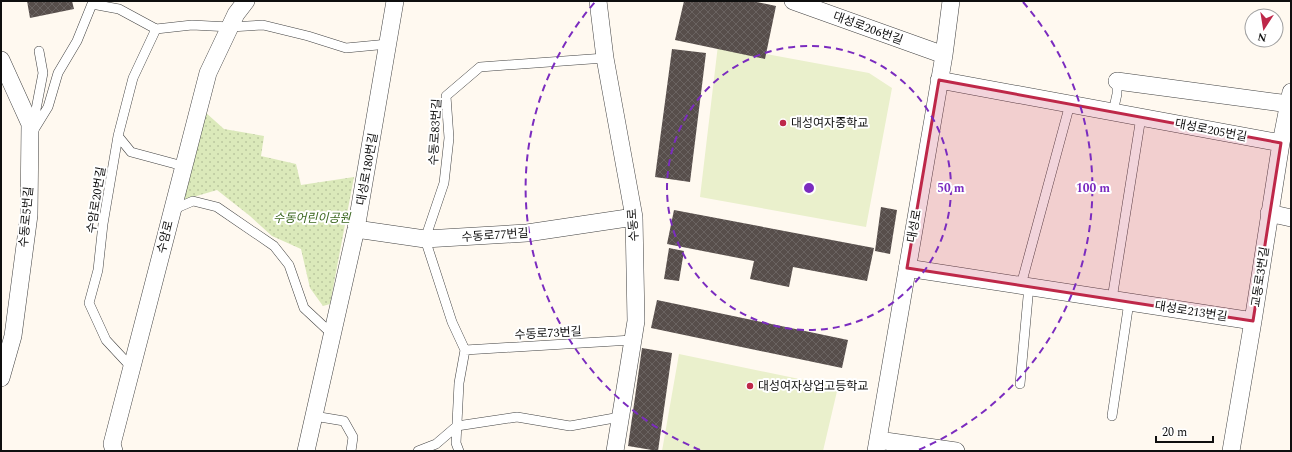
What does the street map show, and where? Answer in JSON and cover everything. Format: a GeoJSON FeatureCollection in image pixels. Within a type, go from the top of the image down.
{"type":"FeatureCollection","features":[{"type":"Feature","properties":{"kind":"street","name":"수암로"},"geometry":{"type":"LineString","coordinates":[[112,449],[183,166],[208,73],[236,14],[246,1]]}},
{"type":"Feature","properties":{"kind":"street","name":"대성로180번길"},"geometry":{"type":"LineString","coordinates":[[306,451],[356,229],[395,1]]}},
{"type":"Feature","properties":{"kind":"street","name":"수동로"},"geometry":{"type":"LineString","coordinates":[[598,1],[605,58],[634,217],[636,321],[615,451]]}},
{"type":"Feature","properties":{"kind":"street","name":"대성로206번길"},"geometry":{"type":"LineString","coordinates":[[793,1],[944,55]]}},
{"type":"Feature","properties":{"kind":"street","name":"대성로"},"geometry":{"type":"LineString","coordinates":[[877,445],[944,55],[951,1]]}},
{"type":"Feature","properties":{"kind":"street","name":"수동로5번길"},"geometry":{"type":"LineString","coordinates":[[1,60],[30,124],[29,215],[13,336],[1,378]]}},
{"type":"Feature","properties":{"kind":"street","name":"대성로205번길"},"geometry":{"type":"LineString","coordinates":[[939,80],[1281,143]]}},
{"type":"Feature","properties":{"kind":"street","name":"교동로3번길"},"geometry":{"type":"LineString","coordinates":[[1117,81],[1290,98],[1269,213],[1253,321],[1231,451]]}},
{"type":"Feature","properties":{"kind":"street"},"geometry":{"type":"LineString","coordinates":[[1269,213],[1291,218]]}},
{"type":"Feature","properties":{"kind":"street","name":"수동로77번길"},"geometry":{"type":"LineString","coordinates":[[356,229],[425,239],[527,233],[634,217]]}},
{"type":"Feature","properties":{"kind":"street","name":"대성로213번길"},"geometry":{"type":"LineString","coordinates":[[907,268],[1253,321]]}},
{"type":"Feature","properties":{"kind":"street"},"geometry":{"type":"LineString","coordinates":[[877,445],[956,451]]}},
{"type":"Feature","properties":{"kind":"lane"},"geometry":{"type":"LineString","coordinates":[[30,136],[48,108],[58,73],[77,41],[92,4],[119,8],[156,28],[192,25],[230,27],[264,25],[308,36],[346,48],[388,44]]}},
{"type":"Feature","properties":{"kind":"lane","name":"수암로20번길"},"geometry":{"type":"LineString","coordinates":[[132,368],[106,340],[90,303],[98,270],[118,136],[133,78],[156,28]]}},
{"type":"Feature","properties":{"kind":"lane"},"geometry":{"type":"LineString","coordinates":[[30,136],[43,73],[40,52]]}},
{"type":"Feature","properties":{"kind":"lane","name":"수동로83번길"},"geometry":{"type":"LineString","coordinates":[[425,239],[444,183],[449,138],[446,96],[480,68],[605,58]]}},
{"type":"Feature","properties":{"kind":"lane"},"geometry":{"type":"LineString","coordinates":[[1113,112],[1117,81]]}},
{"type":"Feature","properties":{"kind":"lane"},"geometry":{"type":"LineString","coordinates":[[1020,384],[1025,286],[1043,204],[1070,104]]}},
{"type":"Feature","properties":{"kind":"lane"},"geometry":{"type":"LineString","coordinates":[[1112,299],[1141,117]]}},
{"type":"Feature","properties":{"kind":"lane"},"geometry":{"type":"LineString","coordinates":[[118,136],[131,152],[183,166]]}},
{"type":"Feature","properties":{"kind":"lane"},"geometry":{"type":"LineString","coordinates":[[172,210],[194,201],[217,207],[274,246],[289,265],[304,308],[332,335]]}},
{"type":"Feature","properties":{"kind":"lane"},"geometry":{"type":"LineString","coordinates":[[425,239],[452,322],[465,350],[459,384],[456,443],[459,451]]}},
{"type":"Feature","properties":{"kind":"lane"},"geometry":{"type":"LineString","coordinates":[[1112,416],[1129,302]]}},
{"type":"Feature","properties":{"kind":"lane","name":"수동로73번길"},"geometry":{"type":"LineString","coordinates":[[465,350],[632,340]]}},
{"type":"Feature","properties":{"kind":"lane"},"geometry":{"type":"LineString","coordinates":[[314,416],[344,421],[353,438],[351,451]]}},
{"type":"Feature","properties":{"kind":"lane"},"geometry":{"type":"LineString","coordinates":[[418,451],[436,444],[457,426],[517,417],[570,426],[620,417]]}},
{"type":"Feature","properties":{"kind":"highlighted area"},"geometry":{"type":"Polygon","coordinates":[[[939,80],[1281,143],[1253,321],[907,268],[939,80]]]}},
{"type":"Feature","properties":{"kind":"green space"},"geometry":{"type":"Polygon","coordinates":[[[718,45],[869,73],[892,88],[866,227],[700,197],[718,45]]]}},
{"type":"Feature","properties":{"kind":"green space","name":"수동어린이공원"},"geometry":{"type":"Polygon","coordinates":[[[205,112],[224,129],[264,136],[261,156],[296,164],[301,185],[354,177],[330,304],[323,306],[310,288],[301,249],[272,236],[250,216],[217,190],[183,200],[205,112]]]}},
{"type":"Feature","properties":{"kind":"green space"},"geometry":{"type":"Polygon","coordinates":[[[679,354],[838,387],[823,451],[662,451],[679,354]]]}},
{"type":"Feature","properties":{"kind":"building"},"geometry":{"type":"Polygon","coordinates":[[[27,1],[72,1],[74,9],[30,18],[27,1]]]}},
{"type":"Feature","properties":{"kind":"building"},"geometry":{"type":"Polygon","coordinates":[[[684,1],[752,1],[776,6],[765,59],[675,40],[684,1]]]}},
{"type":"Feature","properties":{"kind":"building"},"geometry":{"type":"Polygon","coordinates":[[[672,49],[706,53],[690,182],[655,177],[672,49]]]}},
{"type":"Feature","properties":{"kind":"building"},"geometry":{"type":"Polygon","coordinates":[[[881,207],[897,210],[890,254],[875,251],[881,207]]]}},
{"type":"Feature","properties":{"kind":"building"},"geometry":{"type":"Polygon","coordinates":[[[674,210],[874,248],[867,281],[793,267],[789,287],[750,279],[754,261],[667,244],[674,210]]]}},
{"type":"Feature","properties":{"kind":"building"},"geometry":{"type":"Polygon","coordinates":[[[669,248],[684,251],[679,281],[664,279],[669,248]]]}},
{"type":"Feature","properties":{"kind":"building"},"geometry":{"type":"Polygon","coordinates":[[[657,300],[848,340],[842,368],[651,328],[657,300]]]}},
{"type":"Feature","properties":{"kind":"building"},"geometry":{"type":"Polygon","coordinates":[[[642,348],[672,353],[658,451],[628,446],[642,348]]]}},
{"type":"Feature","properties":{"kind":"place","name":"대성여자중학교"},"geometry":{"type":"Point","coordinates":[783,123]}},
{"type":"Feature","properties":{"kind":"place","name":"대성여자상업고등학교"},"geometry":{"type":"Point","coordinates":[750,386]}}]}
